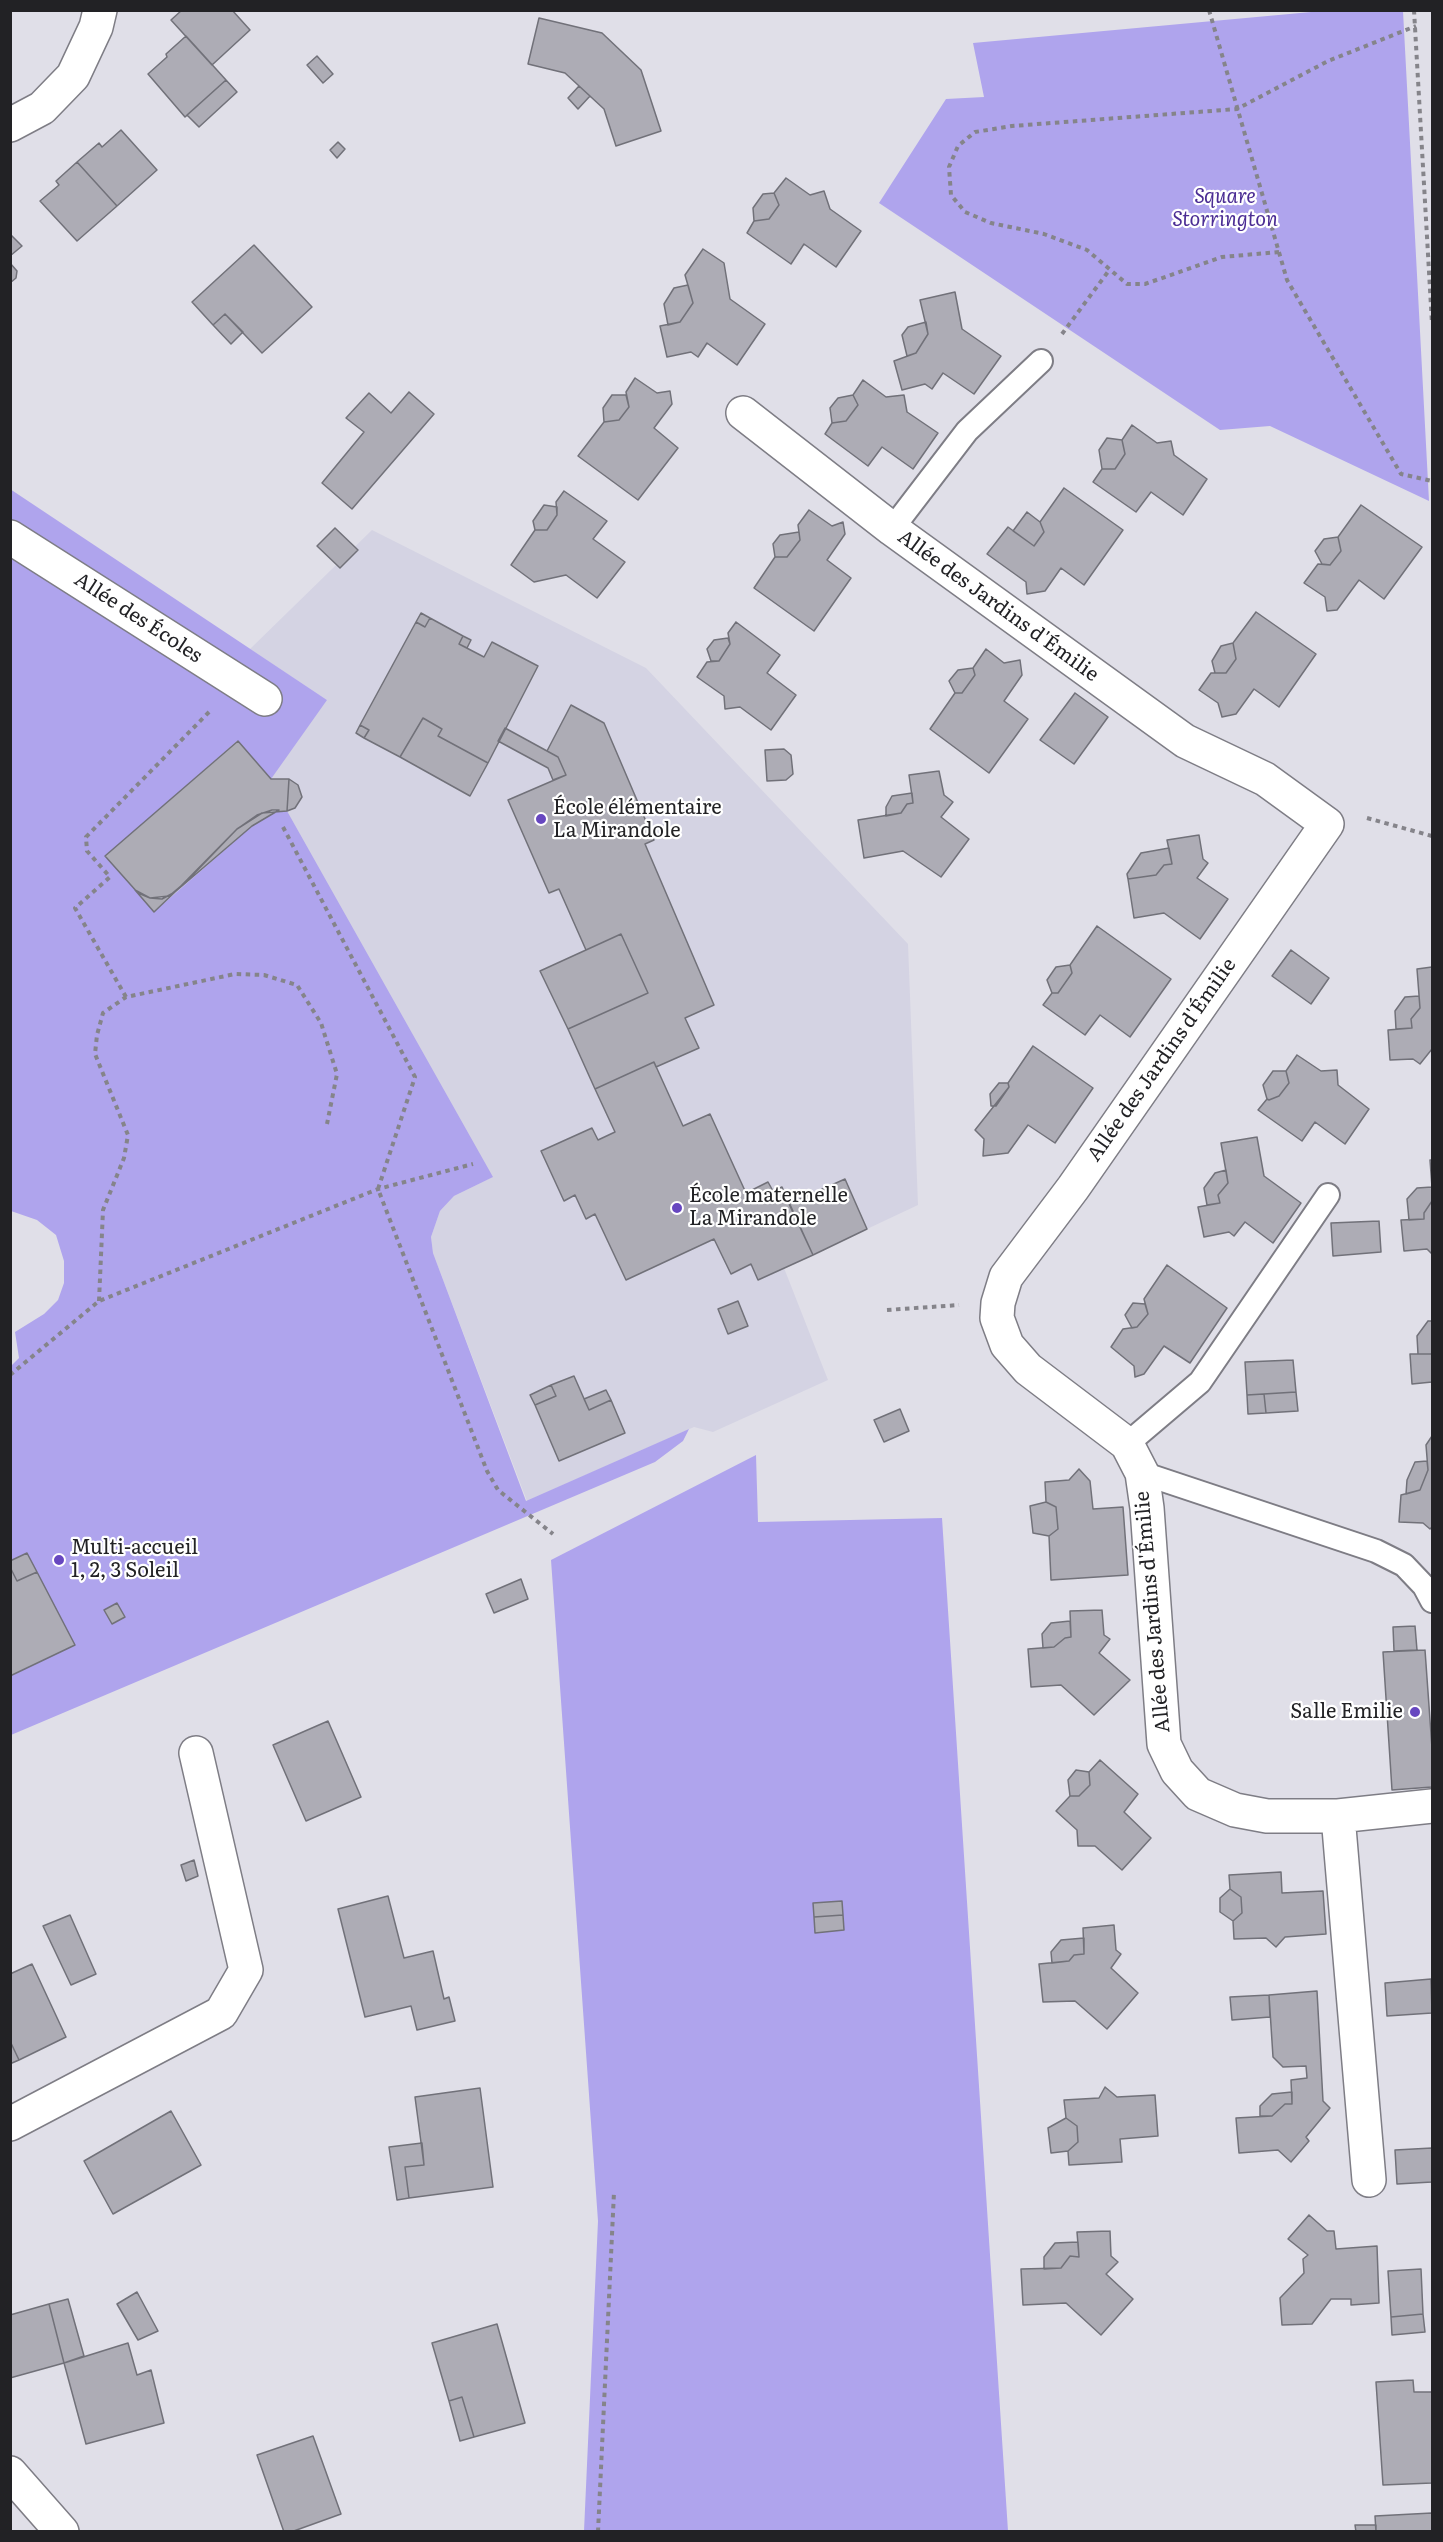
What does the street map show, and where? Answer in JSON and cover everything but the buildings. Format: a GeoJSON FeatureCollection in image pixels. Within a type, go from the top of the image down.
{"type":"FeatureCollection","features":[{"type":"Feature","properties":{"kind":"street"},"geometry":{"type":"LineString","coordinates":[[10,125],[42,108],[73,76],[96,27],[100,10]]}},
{"type":"Feature","properties":{"kind":"street","name":"Allée des Jardins d'Émilie"},"geometry":{"type":"LineString","coordinates":[[743,413],[892,529],[1185,741],[1265,779],[1327,824],[1073,1188],[1006,1278],[998,1303],[997,1318],[1007,1345],[1028,1369],[1127,1444],[1142,1473],[1147,1508],[1164,1744],[1177,1772],[1198,1794],[1235,1810],[1267,1816],[1338,1816],[1432,1806]]}},
{"type":"Feature","properties":{"kind":"street","name":"Allée des Écoles"},"geometry":{"type":"LineString","coordinates":[[10,537],[252,691]]}},
{"type":"Feature","properties":{"kind":"street"},"geometry":{"type":"LineString","coordinates":[[10,2124],[221,2013],[246,1970],[196,1753]]}},
{"type":"Feature","properties":{"kind":"street"},"geometry":{"type":"LineString","coordinates":[[1338,1816],[1369,2180]]}},
{"type":"Feature","properties":{"kind":"street"},"geometry":{"type":"LineString","coordinates":[[10,2473],[62,2532]]}},
{"type":"Feature","properties":{"kind":"lane"},"geometry":{"type":"LineString","coordinates":[[892,529],[967,431],[1041,361]]}},
{"type":"Feature","properties":{"kind":"lane"},"geometry":{"type":"LineString","coordinates":[[1127,1444],[1200,1382],[1328,1195]]}},
{"type":"Feature","properties":{"kind":"lane"},"geometry":{"type":"LineString","coordinates":[[1142,1473],[1376,1551],[1404,1565],[1424,1586],[1432,1601]]}},
{"type":"Feature","properties":{"kind":"path"},"geometry":{"type":"LineString","coordinates":[[1209,10],[1287,280],[1401,474],[1432,481]]}},
{"type":"Feature","properties":{"kind":"path"},"geometry":{"type":"LineString","coordinates":[[1414,10],[1432,324]]}},
{"type":"Feature","properties":{"kind":"path"},"geometry":{"type":"LineString","coordinates":[[1279,252],[1222,257],[1145,284],[1127,284],[1087,250],[1044,234],[991,223],[965,212],[951,195],[949,167],[958,146],[975,132],[1012,126],[1237,109],[1328,61],[1416,26]]}},
{"type":"Feature","properties":{"kind":"path"},"geometry":{"type":"LineString","coordinates":[[1041,361],[1110,269]]}},
{"type":"Feature","properties":{"kind":"path"},"geometry":{"type":"LineString","coordinates":[[126,997],[75,908],[110,877],[87,851],[86,837],[252,691]]}},
{"type":"Feature","properties":{"kind":"path"},"geometry":{"type":"LineString","coordinates":[[1327,824],[1359,816],[1432,836]]}},
{"type":"Feature","properties":{"kind":"path"},"geometry":{"type":"LineString","coordinates":[[283,826],[415,1077],[378,1189],[487,1471],[498,1490],[553,1533]]}},
{"type":"Feature","properties":{"kind":"path"},"geometry":{"type":"LineString","coordinates":[[99,1301],[103,1210],[124,1158],[128,1135],[95,1054],[103,1013],[126,997],[235,974],[264,975],[297,985],[321,1023],[337,1074],[327,1124]]}},
{"type":"Feature","properties":{"kind":"path"},"geometry":{"type":"LineString","coordinates":[[10,1375],[99,1301],[378,1189],[473,1164]]}},
{"type":"Feature","properties":{"kind":"path"},"geometry":{"type":"LineString","coordinates":[[887,1310],[998,1303]]}},
{"type":"Feature","properties":{"kind":"path"},"geometry":{"type":"LineString","coordinates":[[598,2532],[614,2192]]}},
{"type":"Feature","properties":{"kind":"shaded area"},"geometry":{"type":"Polygon","coordinates":[[[372,530],[646,668],[908,944],[918,1205],[784,1268],[828,1380],[713,1432],[694,1427],[527,1501],[433,1253],[431,1237],[440,1211],[454,1196],[492,1177],[252,826],[154,912],[105,856],[238,741],[327,700],[250,649],[372,530]]]}},
{"type":"Feature","properties":{"kind":"green space","name":"Square Storrington"},"geometry":{"type":"Polygon","coordinates":[[[1333,10],[1403,11],[1429,501],[1270,426],[1220,430],[879,203],[946,99],[984,97],[973,43],[1333,10]]]}},
{"type":"Feature","properties":{"kind":"green space"},"geometry":{"type":"Polygon","coordinates":[[[10,489],[327,700],[271,779],[237,741],[106,856],[154,912],[252,826],[279,810],[287,811],[493,1177],[454,1196],[440,1211],[431,1237],[433,1253],[526,1501],[689,1429],[683,1441],[655,1462],[11,1735],[11,1366],[19,1358],[15,1332],[44,1314],[58,1300],[64,1283],[64,1261],[56,1235],[37,1220],[11,1211],[10,489]]]}},
{"type":"Feature","properties":{"kind":"green space"},"geometry":{"type":"Polygon","coordinates":[[[756,1455],[758,1522],[942,1518],[1008,2531],[584,2531],[598,2221],[551,1560],[756,1455]]]}},
{"type":"Feature","properties":{"kind":"place","name":"École élémentaire La Mirandole"},"geometry":{"type":"Point","coordinates":[541,819]}},
{"type":"Feature","properties":{"kind":"place","name":"École maternelle La Mirandole"},"geometry":{"type":"Point","coordinates":[677,1208]}},
{"type":"Feature","properties":{"kind":"place","name":"Multi-accueil 1, 2, 3 Soleil"},"geometry":{"type":"Point","coordinates":[59,1560]}},
{"type":"Feature","properties":{"kind":"place","name":"Salle Emilie"},"geometry":{"type":"Point","coordinates":[1415,1712]}}]}
